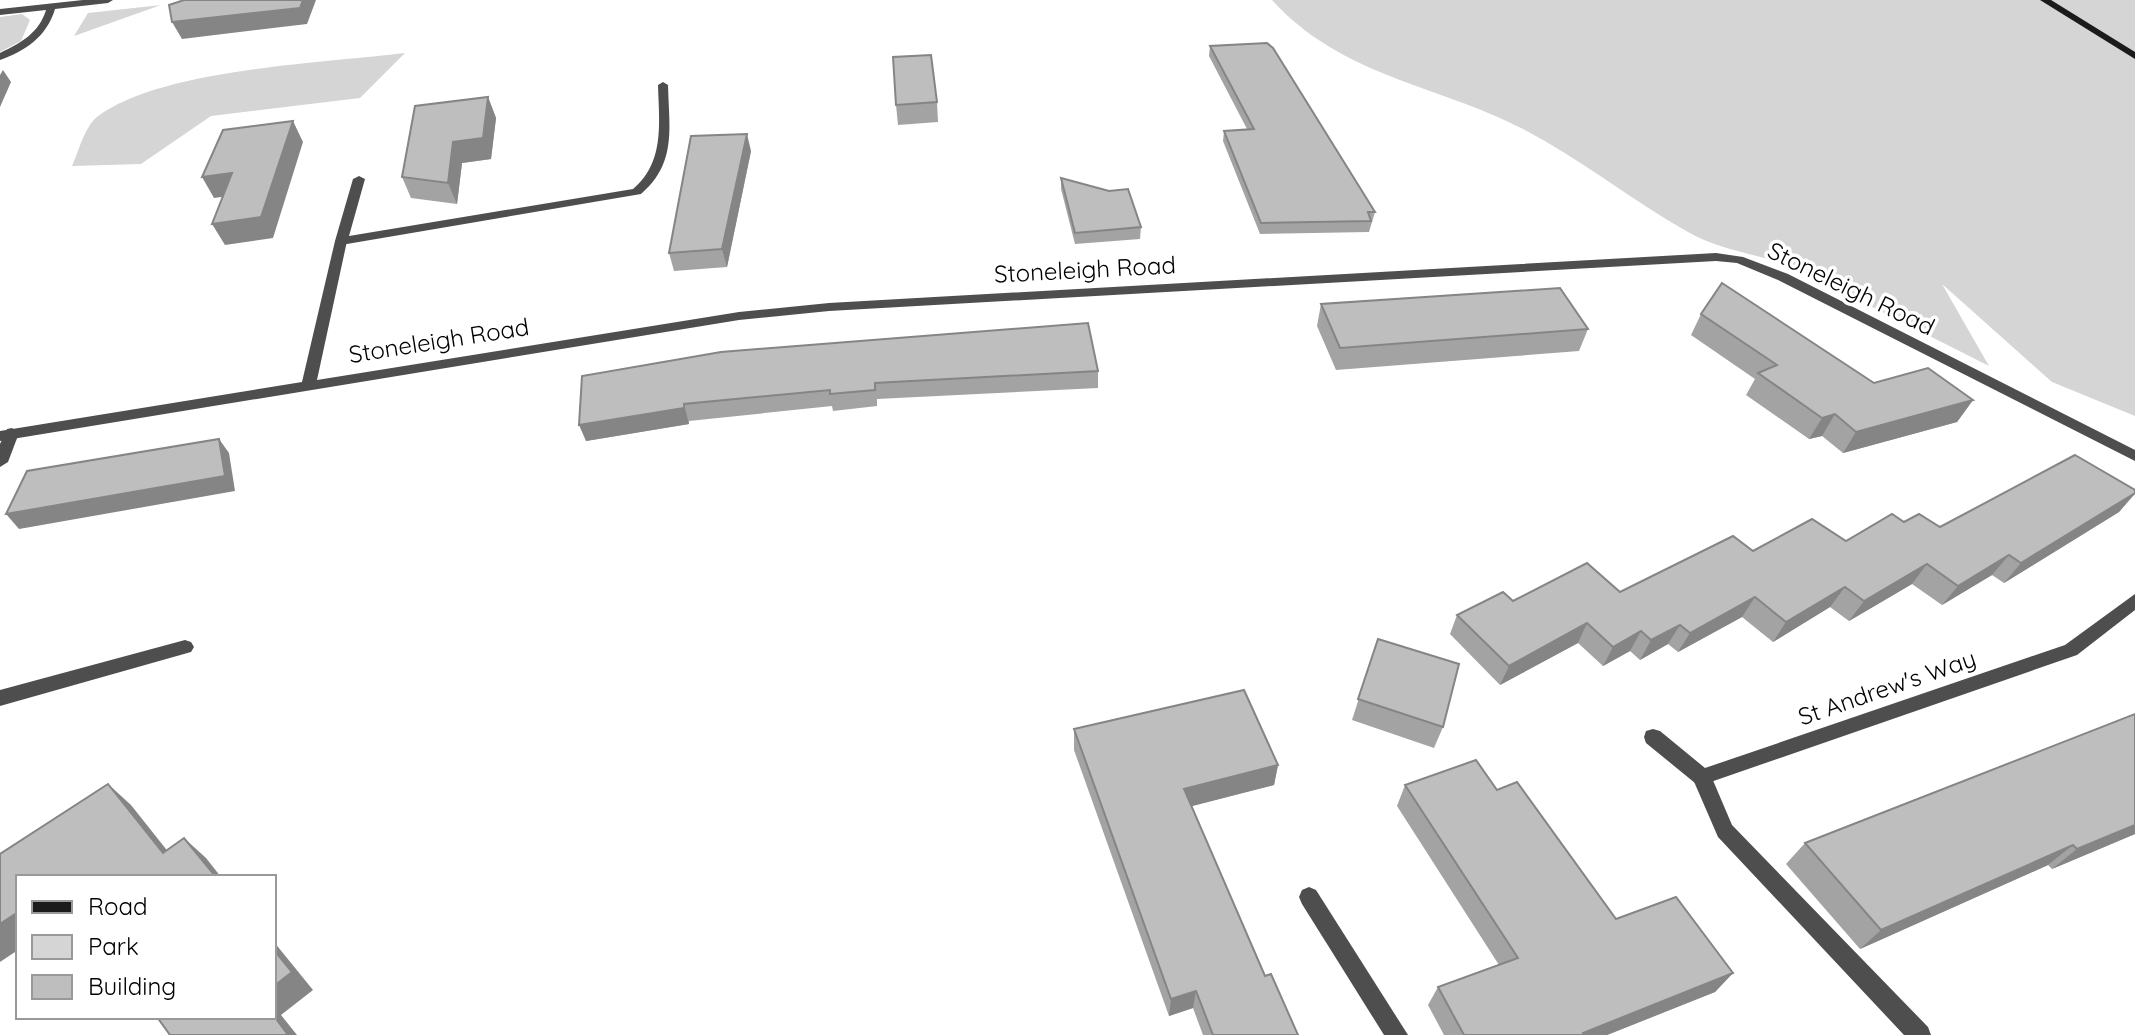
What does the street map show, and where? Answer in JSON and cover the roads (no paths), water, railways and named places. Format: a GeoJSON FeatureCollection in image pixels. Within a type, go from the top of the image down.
{"type":"FeatureCollection","features":[{"type":"Feature","properties":{"kind":"street"},"geometry":{"type":"LineString","coordinates":[[0,12],[108,0]]}},
{"type":"Feature","properties":{"kind":"street"},"geometry":{"type":"LineString","coordinates":[[2045,0],[2135,56]]}},
{"type":"Feature","properties":{"kind":"street"},"geometry":{"type":"LineString","coordinates":[[0,57],[34,40],[48,20],[51,8]]}},
{"type":"Feature","properties":{"kind":"street"},"geometry":{"type":"LineString","coordinates":[[341,241],[637,192],[653,182],[660,167],[663,85]]}},
{"type":"Feature","properties":{"kind":"street"},"geometry":{"type":"LineString","coordinates":[[309,384],[341,241],[359,179]]}},
{"type":"Feature","properties":{"kind":"street","name":"Stoneleigh Road"},"geometry":{"type":"LineString","coordinates":[[6,434],[739,316],[829,307],[1716,257],[1739,260],[1783,277],[2135,456]]}},
{"type":"Feature","properties":{"kind":"street"},"geometry":{"type":"LineString","coordinates":[[0,462],[6,434]]}},
{"type":"Feature","properties":{"kind":"street","name":"St Andrew's Way"},"geometry":{"type":"LineString","coordinates":[[1702,777],[2071,650],[2135,601]]}},
{"type":"Feature","properties":{"kind":"street"},"geometry":{"type":"LineString","coordinates":[[0,698],[185,647]]}},
{"type":"Feature","properties":{"kind":"street"},"geometry":{"type":"LineString","coordinates":[[1653,737],[1702,777],[1725,831],[1920,1035]]}},
{"type":"Feature","properties":{"kind":"street"},"geometry":{"type":"LineString","coordinates":[[1309,897],[1397,1035]]}}]}
